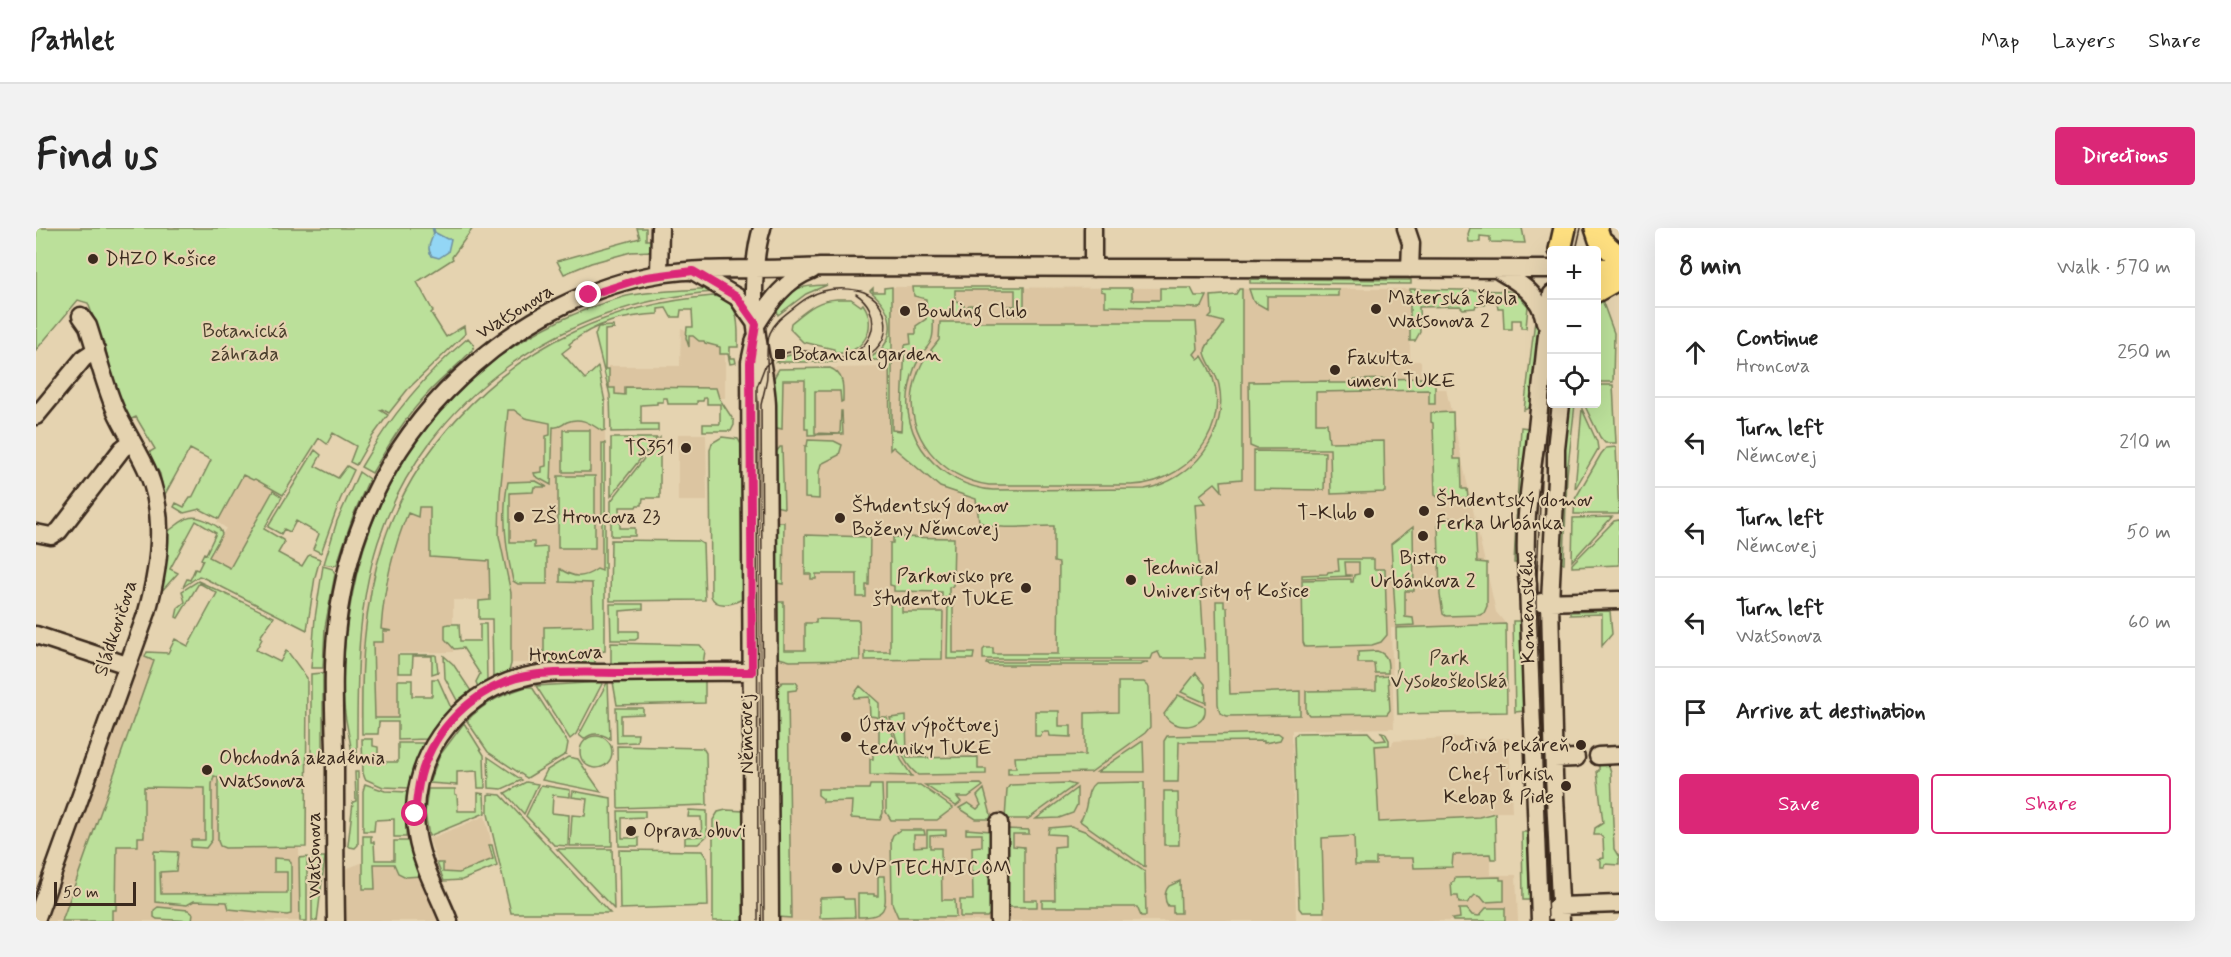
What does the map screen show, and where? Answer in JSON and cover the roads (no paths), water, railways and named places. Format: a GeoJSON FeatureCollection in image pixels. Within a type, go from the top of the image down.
{"type":"FeatureCollection","features":[{"type":"Feature","properties":{"kind":"main road"},"geometry":{"type":"LineString","coordinates":[[1561,246],[1565,228]]}},
{"type":"Feature","properties":{"kind":"main road"},"geometry":{"type":"LineString","coordinates":[[1588,246],[1594,228]]}},
{"type":"Feature","properties":{"kind":"main road"},"geometry":{"type":"LineString","coordinates":[[1594,228],[1600,240],[1619,257]]}},
{"type":"Feature","properties":{"kind":"main road"},"geometry":{"type":"LineString","coordinates":[[1601,269],[1619,270]]}},
{"type":"Feature","properties":{"kind":"main road"},"geometry":{"type":"LineString","coordinates":[[1601,288],[1619,278]]}},
{"type":"Feature","properties":{"kind":"street"},"geometry":{"type":"LineString","coordinates":[[659,274],[660,228]]}},
{"type":"Feature","properties":{"kind":"street","name":"Němcovej"},"geometry":{"type":"LineString","coordinates":[[753,921],[767,405],[756,328],[754,269],[757,244],[762,228]]}},
{"type":"Feature","properties":{"kind":"street"},"geometry":{"type":"LineString","coordinates":[[1093,228],[1093,268]]}},
{"type":"Feature","properties":{"kind":"street"},"geometry":{"type":"LineString","coordinates":[[1406,228],[1411,243],[1410,269]]}},
{"type":"Feature","properties":{"kind":"street"},"geometry":{"type":"LineString","coordinates":[[756,328],[782,288],[795,278],[820,267]]}},
{"type":"Feature","properties":{"kind":"street","name":"Watsonova"},"geometry":{"type":"LineString","coordinates":[[336,921],[334,668],[337,627],[351,551],[375,490],[406,438],[442,394],[501,342],[548,313],[572,301],[616,285],[659,274],[693,271],[820,267],[1547,269]]}},
{"type":"Feature","properties":{"kind":"street"},"geometry":{"type":"LineString","coordinates":[[1497,270],[1523,286],[1536,299],[1544,313],[1547,331]]}},
{"type":"Feature","properties":{"kind":"street","name":"Němcovej"},"geometry":{"type":"LineString","coordinates":[[693,271],[737,297],[756,328]]}},
{"type":"Feature","properties":{"kind":"street","name":"Sládkovičova"},"geometry":{"type":"LineString","coordinates":[[36,920],[152,595],[159,538],[157,506],[149,474],[115,408],[88,326],[81,316]]}},
{"type":"Feature","properties":{"kind":"street","name":"Komenského"},"geometry":{"type":"LineString","coordinates":[[1541,921],[1525,566],[1530,476],[1547,331]]}},
{"type":"Feature","properties":{"kind":"street"},"geometry":{"type":"LineString","coordinates":[[36,416],[84,358],[96,350]]}},
{"type":"Feature","properties":{"kind":"street","name":"Komenského"},"geometry":{"type":"LineString","coordinates":[[1560,914],[1550,602],[1556,449],[1561,408]]}},
{"type":"Feature","properties":{"kind":"street"},"geometry":{"type":"LineString","coordinates":[[36,533],[51,536],[59,531],[122,448],[132,441]]}},
{"type":"Feature","properties":{"kind":"street"},"geometry":{"type":"LineString","coordinates":[[1528,602],[1617,600]]}},
{"type":"Feature","properties":{"kind":"street"},"geometry":{"type":"LineString","coordinates":[[36,635],[127,665]]}},
{"type":"Feature","properties":{"kind":"street","name":"Němcovej"},"geometry":{"type":"LineString","coordinates":[[760,672],[770,921]]}},
{"type":"Feature","properties":{"kind":"street","name":"Hroncova"},"geometry":{"type":"LineString","coordinates":[[449,921],[425,865],[417,838],[415,814],[419,785],[428,755],[439,736],[460,712],[490,689],[532,675],[760,672]]}},
{"type":"Feature","properties":{"kind":"street"},"geometry":{"type":"LineString","coordinates":[[1598,756],[1619,755]]}},
{"type":"Feature","properties":{"kind":"street"},"geometry":{"type":"LineString","coordinates":[[1554,759],[1576,758]]}},
{"type":"Feature","properties":{"kind":"street"},"geometry":{"type":"LineString","coordinates":[[999,823],[999,921]]}},
{"type":"Feature","properties":{"kind":"street"},"geometry":{"type":"LineString","coordinates":[[1541,921],[1553,908],[1560,914],[1619,904]]}},
{"type":"Feature","properties":{"kind":"water"},"geometry":{"type":"Polygon","coordinates":[[[434,232],[451,239],[448,252],[439,258],[432,256],[429,250],[434,232]]]}},
{"type":"Feature","properties":{"kind":"waterway"},"geometry":{"type":"LineString","coordinates":[[433,228],[434,232]]}},
{"type":"Feature","properties":{"kind":"tram line"},"geometry":{"type":"LineString","coordinates":[[1577,246],[1581,228]]}},
{"type":"Feature","properties":{"kind":"tram line"},"geometry":{"type":"LineString","coordinates":[[758,921],[757,387],[765,366],[779,355],[794,351],[809,351],[851,359],[864,357],[876,349],[885,334],[885,318],[878,303],[872,297],[854,290],[828,290],[806,298],[777,322],[770,333],[768,343],[767,353],[767,364],[767,369],[767,378],[761,405],[764,921]]}},
{"type":"Feature","properties":{"kind":"tram line"},"geometry":{"type":"LineString","coordinates":[[850,355],[866,343],[872,326],[869,309],[856,294]]}},
{"type":"Feature","properties":{"kind":"tram line"},"geometry":{"type":"LineString","coordinates":[[1548,408],[1541,478],[1536,602],[1548,921]]}},
{"type":"Feature","properties":{"kind":"place","name":"DHZO Košice"},"geometry":{"type":"Point","coordinates":[93,259]}},
{"type":"Feature","properties":{"kind":"place","name":"Materská škola Watsonova 2"},"geometry":{"type":"Point","coordinates":[1376,309]}},
{"type":"Feature","properties":{"kind":"place","name":"Bowling Club"},"geometry":{"type":"Point","coordinates":[905,311]}},
{"type":"Feature","properties":{"kind":"place","name":"Botanical garden"},"geometry":{"type":"Point","coordinates":[780,354]}},
{"type":"Feature","properties":{"kind":"place","name":"Fakulta umení TUKE"},"geometry":{"type":"Point","coordinates":[1335,370]}},
{"type":"Feature","properties":{"kind":"place","name":"TS351"},"geometry":{"type":"Point","coordinates":[686,448]}},
{"type":"Feature","properties":{"kind":"place","name":"Študentský domov Ferka Urbánka"},"geometry":{"type":"Point","coordinates":[1424,511]}},
{"type":"Feature","properties":{"kind":"place","name":"T-Klub"},"geometry":{"type":"Point","coordinates":[1369,513]}},
{"type":"Feature","properties":{"kind":"place","name":"ZŠ Hroncova 23"},"geometry":{"type":"Point","coordinates":[519,517]}},
{"type":"Feature","properties":{"kind":"place","name":"Študentský domov Boženy Němcovej"},"geometry":{"type":"Point","coordinates":[840,518]}},
{"type":"Feature","properties":{"kind":"place","name":"Bistro Urbánkova 2"},"geometry":{"type":"Point","coordinates":[1423,536]}},
{"type":"Feature","properties":{"kind":"place","name":"Technical University of Košice"},"geometry":{"type":"Point","coordinates":[1131,580]}},
{"type":"Feature","properties":{"kind":"place","name":"Parkovisko pre študentov TUKE"},"geometry":{"type":"Point","coordinates":[1026,588]}},
{"type":"Feature","properties":{"kind":"place","name":"Ústav výpočtovej techniky TUKE"},"geometry":{"type":"Point","coordinates":[846,737]}},
{"type":"Feature","properties":{"kind":"place","name":"Poctivá pekáreň"},"geometry":{"type":"Point","coordinates":[1581,745]}},
{"type":"Feature","properties":{"kind":"place","name":"Obchodná akadémia Watsonova"},"geometry":{"type":"Point","coordinates":[207,770]}},
{"type":"Feature","properties":{"kind":"place","name":"Chef Turkish Kebap & Pide"},"geometry":{"type":"Point","coordinates":[1566,786]}},
{"type":"Feature","properties":{"kind":"place","name":"Oprava obuvi"},"geometry":{"type":"Point","coordinates":[631,831]}},
{"type":"Feature","properties":{"kind":"place","name":"UVP TECHNICOM"},"geometry":{"type":"Point","coordinates":[837,868]}},
{"type":"Feature","properties":{"kind":"park label","name":"Botanická záhrada"},"geometry":{"type":"Point","coordinates":[245,342]}},
{"type":"Feature","properties":{"kind":"park label","name":"Park Vysokoškolská"},"geometry":{"type":"Point","coordinates":[1449,670]}}]}
